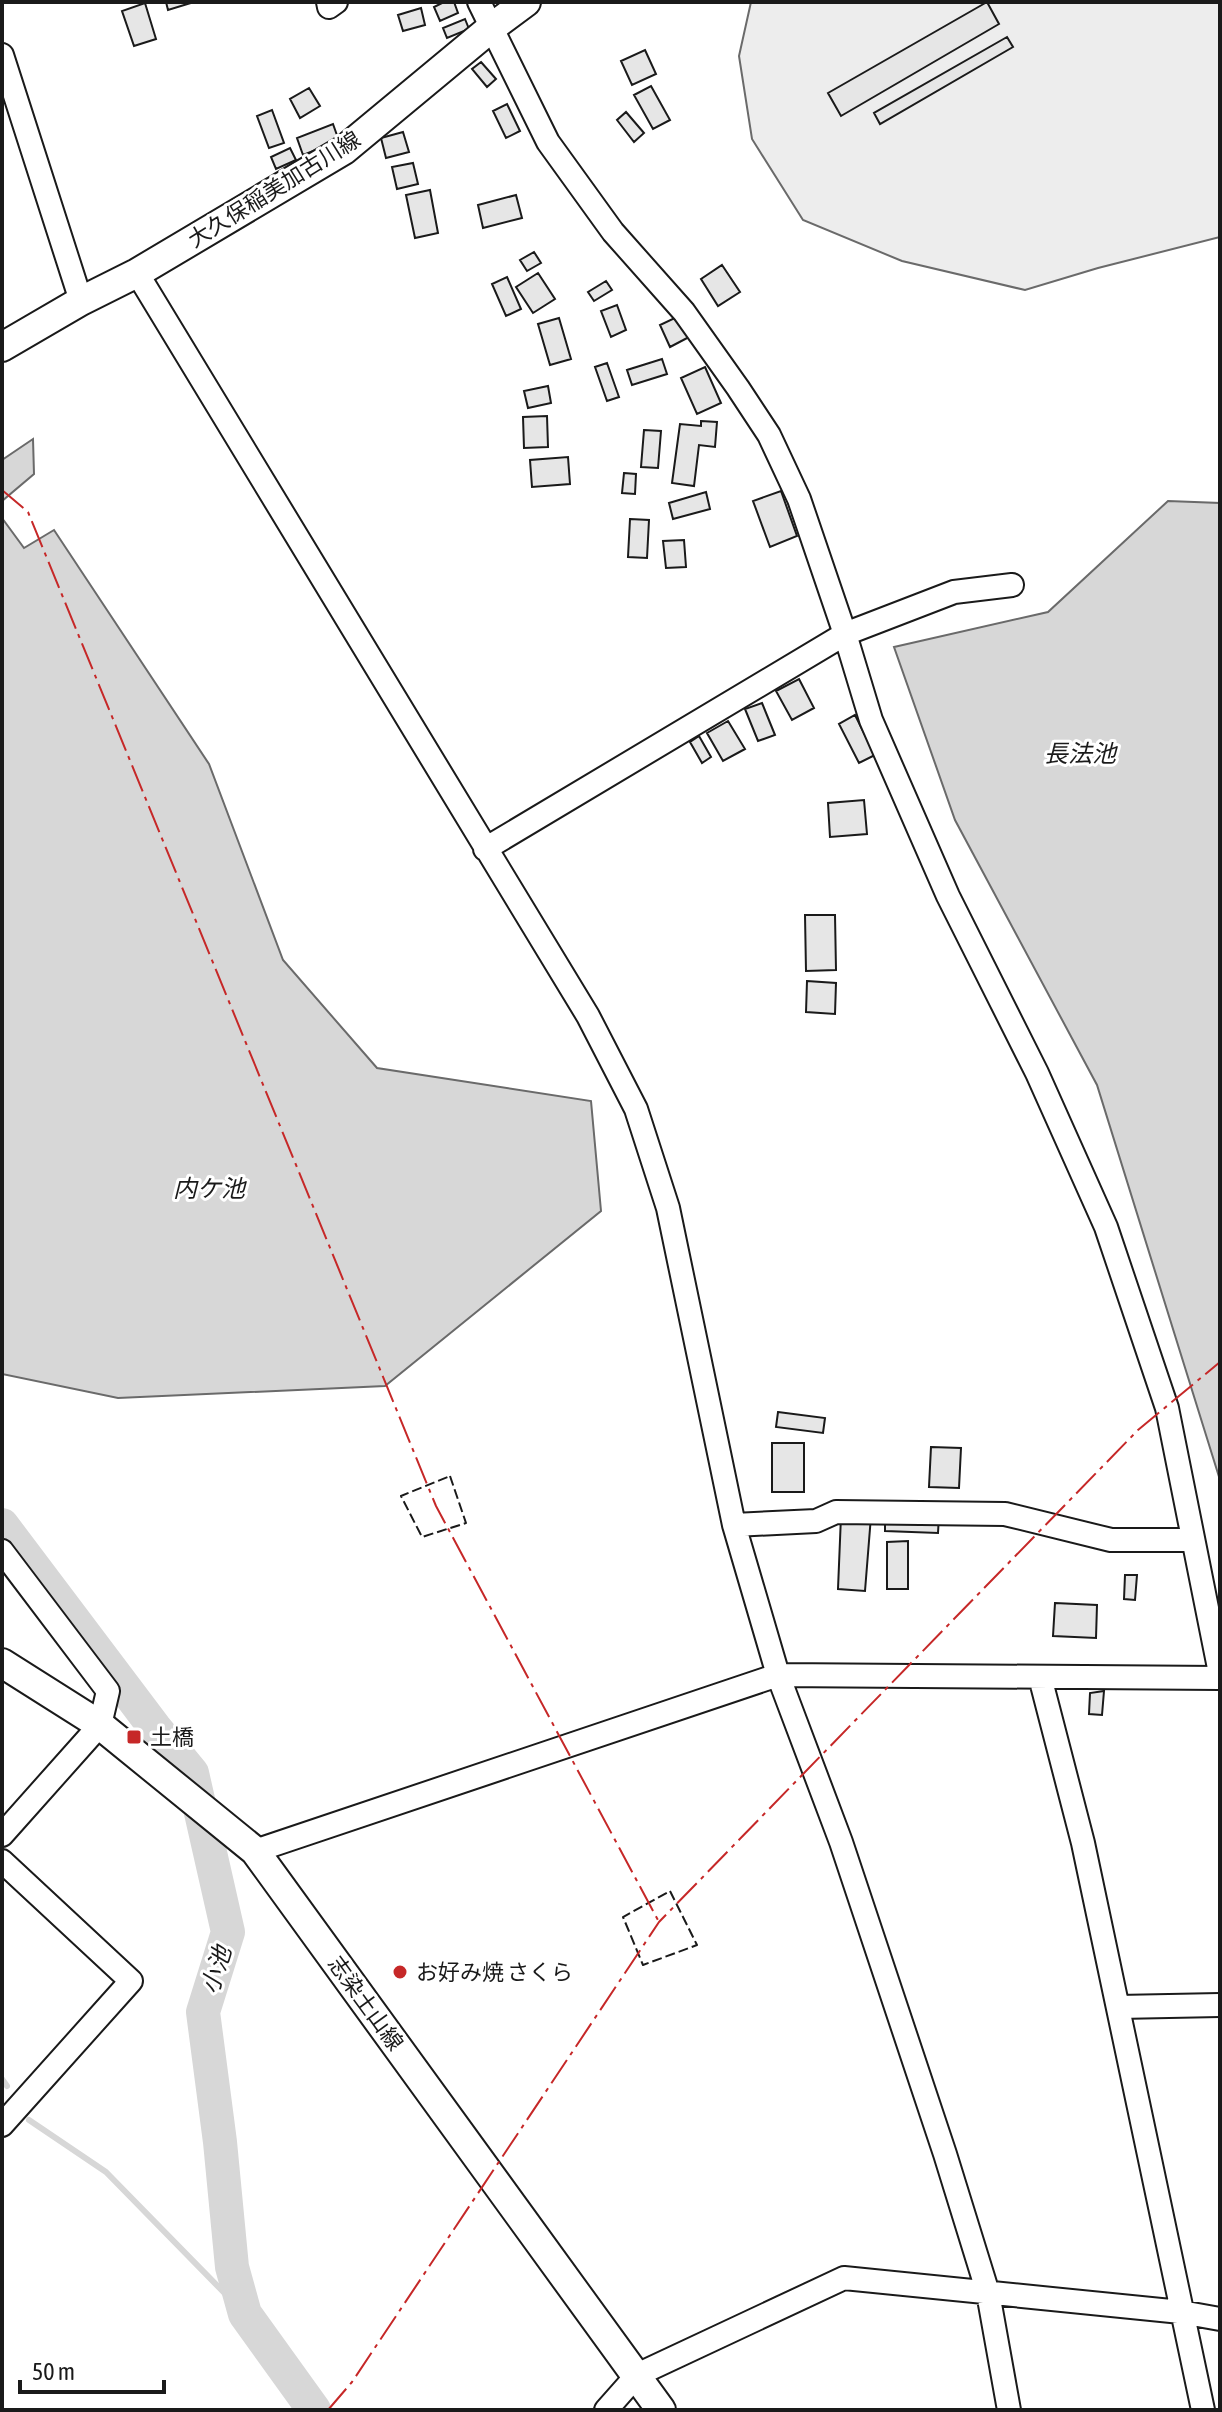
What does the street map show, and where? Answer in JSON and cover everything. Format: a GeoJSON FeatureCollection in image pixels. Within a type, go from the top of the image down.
{"type":"FeatureCollection","features":[{"type":"Feature","properties":{"kind":"main road","name":"大久保稲美加古川線"},"geometry":{"type":"LineString","coordinates":[[2,347],[137,273],[344,150],[526,2]]}},
{"type":"Feature","properties":{"kind":"main road","name":"志染土山線"},"geometry":{"type":"LineString","coordinates":[[2,1663],[100,1725],[255,1851],[661,2410]]}},
{"type":"Feature","properties":{"kind":"street"},"geometry":{"type":"LineString","coordinates":[[328,2],[329,7],[336,2]]}},
{"type":"Feature","properties":{"kind":"street"},"geometry":{"type":"LineString","coordinates":[[255,1851],[778,1675],[1220,1675],[1167,1408],[1106,1227],[1037,1073],[948,896],[871,720],[799,499],[769,435],[684,312],[613,232],[548,142],[479,2]]}},
{"type":"Feature","properties":{"kind":"street"},"geometry":{"type":"LineString","coordinates":[[2,55],[81,301]]}},
{"type":"Feature","properties":{"kind":"street"},"geometry":{"type":"LineString","coordinates":[[137,273],[588,1016],[636,1109],[668,1208],[734,1525],[778,1675],[841,1842],[945,2154],[988,2293],[1009,2410]]}},
{"type":"Feature","properties":{"kind":"street"},"geometry":{"type":"LineString","coordinates":[[485,849],[845,634],[954,592],[1012,585]]}},
{"type":"Feature","properties":{"kind":"street"},"geometry":{"type":"LineString","coordinates":[[734,1525],[816,1521],[836,1512],[1005,1514],[1111,1540],[1193,1540]]}},
{"type":"Feature","properties":{"kind":"street"},"geometry":{"type":"LineString","coordinates":[[2,1551],[108,1691],[100,1725],[2,1835]]}},
{"type":"Feature","properties":{"kind":"street"},"geometry":{"type":"LineString","coordinates":[[1040,1677],[1083,1843],[1203,2410]]}},
{"type":"Feature","properties":{"kind":"street"},"geometry":{"type":"LineString","coordinates":[[2,1861],[131,1981],[2,2125]]}},
{"type":"Feature","properties":{"kind":"street"},"geometry":{"type":"LineString","coordinates":[[1118,2007],[1220,2005]]}},
{"type":"Feature","properties":{"kind":"street"},"geometry":{"type":"LineString","coordinates":[[606,2410],[637,2375],[844,2278],[1181,2312],[1220,2319]]}},
{"type":"Feature","properties":{"kind":"shaded area"},"geometry":{"type":"Polygon","coordinates":[[[751,2],[1220,2],[1220,237],[1025,290],[902,261],[803,220],[752,139],[739,56],[751,2]]]}},
{"type":"Feature","properties":{"kind":"water"},"geometry":{"type":"Polygon","coordinates":[[[33,439],[34,474],[2,501],[2,460],[33,439]]]}},
{"type":"Feature","properties":{"kind":"water","name":"長法池"},"geometry":{"type":"Polygon","coordinates":[[[1168,501],[1220,503],[1220,1480],[1097,1085],[955,820],[894,647],[1048,612],[1168,501]]]}},
{"type":"Feature","properties":{"kind":"water","name":"内ケ池"},"geometry":{"type":"Polygon","coordinates":[[[2,518],[24,548],[54,530],[209,764],[283,960],[377,1068],[591,1101],[601,1211],[385,1386],[118,1398],[2,1374],[2,518]]]}},
{"type":"Feature","properties":{"kind":"building"},"geometry":{"type":"Polygon","coordinates":[[[166,2],[194,2],[168,10],[166,2]]]}},
{"type":"Feature","properties":{"kind":"building"},"geometry":{"type":"Polygon","coordinates":[[[444,2],[454,2],[458,13],[440,21],[434,7],[444,2]]]}},
{"type":"Feature","properties":{"kind":"building"},"geometry":{"type":"Polygon","coordinates":[[[987,2],[999,24],[841,116],[828,93],[987,2]]]}},
{"type":"Feature","properties":{"kind":"building"},"geometry":{"type":"Polygon","coordinates":[[[145,3],[156,39],[134,46],[122,11],[145,3]]]}},
{"type":"Feature","properties":{"kind":"building"},"geometry":{"type":"Polygon","coordinates":[[[421,8],[425,25],[403,31],[398,15],[421,8]]]}},
{"type":"Feature","properties":{"kind":"building"},"geometry":{"type":"Polygon","coordinates":[[[465,19],[469,29],[447,38],[443,28],[465,19]]]}},
{"type":"Feature","properties":{"kind":"building"},"geometry":{"type":"Polygon","coordinates":[[[1007,37],[1013,47],[880,124],[874,113],[1007,37]]]}},
{"type":"Feature","properties":{"kind":"building"},"geometry":{"type":"Polygon","coordinates":[[[645,50],[656,74],[632,85],[621,61],[645,50]]]}},
{"type":"Feature","properties":{"kind":"building"},"geometry":{"type":"Polygon","coordinates":[[[481,62],[496,79],[487,87],[472,69],[481,62]]]}},
{"type":"Feature","properties":{"kind":"building"},"geometry":{"type":"Polygon","coordinates":[[[651,86],[670,120],[653,129],[634,95],[651,86]]]}},
{"type":"Feature","properties":{"kind":"building"},"geometry":{"type":"Polygon","coordinates":[[[309,88],[320,106],[300,118],[290,99],[309,88]]]}},
{"type":"Feature","properties":{"kind":"building"},"geometry":{"type":"Polygon","coordinates":[[[507,104],[520,131],[506,138],[493,111],[507,104]]]}},
{"type":"Feature","properties":{"kind":"building"},"geometry":{"type":"Polygon","coordinates":[[[272,110],[284,143],[269,148],[257,116],[272,110]]]}},
{"type":"Feature","properties":{"kind":"building"},"geometry":{"type":"Polygon","coordinates":[[[626,112],[644,133],[634,142],[617,120],[626,112]]]}},
{"type":"Feature","properties":{"kind":"building"},"geometry":{"type":"Polygon","coordinates":[[[333,124],[339,141],[303,155],[297,138],[333,124]]]}},
{"type":"Feature","properties":{"kind":"building"},"geometry":{"type":"Polygon","coordinates":[[[403,132],[409,152],[386,158],[381,138],[403,132]]]}},
{"type":"Feature","properties":{"kind":"building"},"geometry":{"type":"Polygon","coordinates":[[[290,148],[296,160],[276,169],[271,157],[290,148]]]}},
{"type":"Feature","properties":{"kind":"building"},"geometry":{"type":"Polygon","coordinates":[[[413,163],[418,184],[397,189],[392,167],[413,163]]]}},
{"type":"Feature","properties":{"kind":"building"},"geometry":{"type":"Polygon","coordinates":[[[430,190],[438,233],[415,238],[406,195],[430,190]]]}},
{"type":"Feature","properties":{"kind":"building"},"geometry":{"type":"Polygon","coordinates":[[[516,195],[522,218],[483,228],[478,205],[516,195]]]}},
{"type":"Feature","properties":{"kind":"building"},"geometry":{"type":"Polygon","coordinates":[[[534,252],[541,263],[527,271],[520,260],[534,252]]]}},
{"type":"Feature","properties":{"kind":"building"},"geometry":{"type":"Polygon","coordinates":[[[722,265],[740,292],[718,306],[701,279],[722,265]]]}},
{"type":"Feature","properties":{"kind":"building"},"geometry":{"type":"Polygon","coordinates":[[[538,273],[555,299],[533,313],[516,287],[538,273]]]}},
{"type":"Feature","properties":{"kind":"building"},"geometry":{"type":"Polygon","coordinates":[[[507,277],[521,309],[506,316],[492,284],[507,277]]]}},
{"type":"Feature","properties":{"kind":"building"},"geometry":{"type":"Polygon","coordinates":[[[606,281],[612,290],[594,301],[588,292],[606,281]]]}},
{"type":"Feature","properties":{"kind":"building"},"geometry":{"type":"Polygon","coordinates":[[[617,305],[626,330],[611,337],[601,311],[617,305]]]}},
{"type":"Feature","properties":{"kind":"building"},"geometry":{"type":"Polygon","coordinates":[[[681,315],[691,336],[670,347],[660,325],[681,315]]]}},
{"type":"Feature","properties":{"kind":"building"},"geometry":{"type":"Polygon","coordinates":[[[559,318],[571,359],[550,365],[538,324],[559,318]]]}},
{"type":"Feature","properties":{"kind":"building"},"geometry":{"type":"Polygon","coordinates":[[[662,359],[667,374],[632,385],[627,370],[662,359]]]}},
{"type":"Feature","properties":{"kind":"building"},"geometry":{"type":"Polygon","coordinates":[[[607,363],[619,397],[607,401],[595,367],[607,363]]]}},
{"type":"Feature","properties":{"kind":"building"},"geometry":{"type":"Polygon","coordinates":[[[705,367],[721,403],[697,414],[681,378],[705,367]]]}},
{"type":"Feature","properties":{"kind":"building"},"geometry":{"type":"Polygon","coordinates":[[[548,386],[551,403],[528,408],[524,391],[548,386]]]}},
{"type":"Feature","properties":{"kind":"building"},"geometry":{"type":"Polygon","coordinates":[[[547,416],[548,447],[524,448],[523,417],[547,416]]]}},
{"type":"Feature","properties":{"kind":"building"},"geometry":{"type":"Polygon","coordinates":[[[701,421],[717,422],[715,447],[699,445],[694,486],[672,483],[680,424],[701,426],[701,421]]]}},
{"type":"Feature","properties":{"kind":"building"},"geometry":{"type":"Polygon","coordinates":[[[644,430],[661,431],[658,468],[641,467],[644,430]]]}},
{"type":"Feature","properties":{"kind":"building"},"geometry":{"type":"Polygon","coordinates":[[[568,457],[570,484],[532,487],[530,460],[568,457]]]}},
{"type":"Feature","properties":{"kind":"building"},"geometry":{"type":"Polygon","coordinates":[[[624,473],[636,474],[635,494],[622,493],[624,473]]]}},
{"type":"Feature","properties":{"kind":"building"},"geometry":{"type":"Polygon","coordinates":[[[781,491],[797,536],[770,547],[753,501],[781,491]]]}},
{"type":"Feature","properties":{"kind":"building"},"geometry":{"type":"Polygon","coordinates":[[[706,492],[710,509],[673,519],[669,503],[706,492]]]}},
{"type":"Feature","properties":{"kind":"building"},"geometry":{"type":"Polygon","coordinates":[[[630,519],[649,520],[647,558],[628,557],[630,519]]]}},
{"type":"Feature","properties":{"kind":"building"},"geometry":{"type":"Polygon","coordinates":[[[684,540],[686,567],[666,568],[663,541],[684,540]]]}},
{"type":"Feature","properties":{"kind":"building"},"geometry":{"type":"Polygon","coordinates":[[[799,679],[814,708],[792,720],[776,691],[799,679]]]}},
{"type":"Feature","properties":{"kind":"building"},"geometry":{"type":"Polygon","coordinates":[[[762,703],[775,735],[758,741],[745,709],[762,703]]]}},
{"type":"Feature","properties":{"kind":"building"},"geometry":{"type":"Polygon","coordinates":[[[855,715],[875,755],[859,763],[839,724],[855,715]]]}},
{"type":"Feature","properties":{"kind":"building"},"geometry":{"type":"Polygon","coordinates":[[[728,721],[745,749],[723,761],[707,733],[728,721]]]}},
{"type":"Feature","properties":{"kind":"building"},"geometry":{"type":"Polygon","coordinates":[[[699,736],[711,757],[702,763],[690,742],[699,736]]]}},
{"type":"Feature","properties":{"kind":"building"},"geometry":{"type":"Polygon","coordinates":[[[864,800],[867,834],[830,837],[828,803],[864,800]]]}},
{"type":"Feature","properties":{"kind":"building"},"geometry":{"type":"Polygon","coordinates":[[[805,915],[835,915],[836,970],[806,971],[805,915]]]}},
{"type":"Feature","properties":{"kind":"building"},"geometry":{"type":"Polygon","coordinates":[[[807,981],[836,983],[835,1014],[806,1012],[807,981]]]}},
{"type":"Feature","properties":{"kind":"building"},"geometry":{"type":"Polygon","coordinates":[[[778,1412],[825,1418],[823,1433],[776,1427],[778,1412]]]}},
{"type":"Feature","properties":{"kind":"building"},"geometry":{"type":"Polygon","coordinates":[[[772,1443],[804,1443],[804,1492],[772,1492],[772,1443]]]}},
{"type":"Feature","properties":{"kind":"building"},"geometry":{"type":"Polygon","coordinates":[[[931,1447],[961,1448],[959,1488],[929,1487],[931,1447]]]}},
{"type":"Feature","properties":{"kind":"building"},"geometry":{"type":"Polygon","coordinates":[[[885,1513],[939,1515],[938,1533],[885,1531],[885,1513]]]}},
{"type":"Feature","properties":{"kind":"building"},"geometry":{"type":"Polygon","coordinates":[[[841,1516],[871,1516],[865,1591],[838,1589],[841,1516]]]}},
{"type":"Feature","properties":{"kind":"building"},"geometry":{"type":"Polygon","coordinates":[[[908,1541],[908,1589],[887,1589],[887,1542],[908,1541]]]}},
{"type":"Feature","properties":{"kind":"building"},"geometry":{"type":"Polygon","coordinates":[[[1125,1575],[1137,1575],[1135,1600],[1124,1599],[1125,1575]]]}},
{"type":"Feature","properties":{"kind":"building"},"geometry":{"type":"Polygon","coordinates":[[[1055,1603],[1097,1605],[1096,1638],[1053,1636],[1055,1603]]]}},
{"type":"Feature","properties":{"kind":"building"},"geometry":{"type":"Polygon","coordinates":[[[1104,1691],[1102,1715],[1089,1714],[1090,1693],[1104,1691]]]}},
{"type":"Feature","properties":{"kind":"waterway","name":"小池"},"geometry":{"type":"LineString","coordinates":[[2,1525],[192,1773],[228,1932],[203,2012],[232,2267],[245,2314],[314,2410]]}},
{"type":"Feature","properties":{"kind":"waterway"},"geometry":{"type":"LineString","coordinates":[[2,2079],[7,2086]]}},
{"type":"Feature","properties":{"kind":"waterway"},"geometry":{"type":"LineString","coordinates":[[29,2120],[106,2172],[245,2314]]}},
{"type":"Feature","properties":{"kind":"fence"},"geometry":{"type":"LineString","coordinates":[[450,1476],[466,1523],[422,1537],[401,1496],[450,1476]]}},
{"type":"Feature","properties":{"kind":"fence"},"geometry":{"type":"LineString","coordinates":[[670,1891],[697,1945],[643,1965],[623,1917],[670,1891]]}},
{"type":"Feature","properties":{"kind":"power"},"geometry":{"type":"LineString","coordinates":[[2,490],[28,512],[436,1506],[659,1922]]}},
{"type":"Feature","properties":{"kind":"power"},"geometry":{"type":"LineString","coordinates":[[328,2410],[352,2382],[659,1922],[1138,1430],[1220,1362]]}},
{"type":"Feature","properties":{"kind":"place","name":"土橋"},"geometry":{"type":"Point","coordinates":[134,1737]}},
{"type":"Feature","properties":{"kind":"place","name":"お好み焼 さくら"},"geometry":{"type":"Point","coordinates":[400,1972]}}]}
